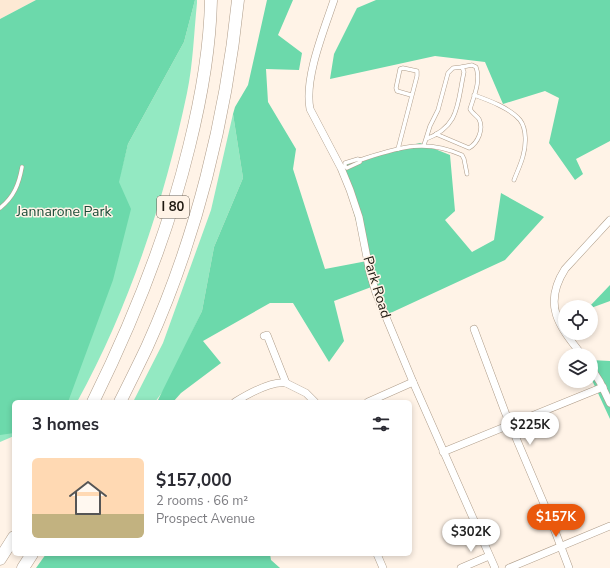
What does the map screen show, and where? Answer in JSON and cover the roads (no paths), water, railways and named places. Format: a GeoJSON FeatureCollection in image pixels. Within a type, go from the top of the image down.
{"type":"FeatureCollection","features":[{"type":"Feature","properties":{"kind":"highway","name":"I 80"},"geometry":{"type":"LineString","coordinates":[[94,400],[132,320],[153,265],[175,199],[193,131],[202,88],[211,0]]}},
{"type":"Feature","properties":{"kind":"highway","name":"I 80"},"geometry":{"type":"LineString","coordinates":[[121,400],[147,347],[160,316],[199,203],[210,164],[226,90],[234,43],[238,0]]}},
{"type":"Feature","properties":{"kind":"highway"},"geometry":{"type":"LineString","coordinates":[[0,559],[12,540]]}},
{"type":"Feature","properties":{"kind":"highway"},"geometry":{"type":"LineString","coordinates":[[23,568],[31,556]]}},
{"type":"Feature","properties":{"kind":"street","name":"Park Road"},"geometry":{"type":"LineString","coordinates":[[334,0],[310,81],[310,109],[315,122],[343,167],[358,217],[370,273],[376,293],[443,452],[495,568]]}},
{"type":"Feature","properties":{"kind":"street"},"geometry":{"type":"LineString","coordinates":[[577,348],[560,325],[554,307],[554,292],[565,269],[610,220]]}},
{"type":"Feature","properties":{"kind":"street"},"geometry":{"type":"LineString","coordinates":[[474,329],[569,568]]}},
{"type":"Feature","properties":{"kind":"street"},"geometry":{"type":"LineString","coordinates":[[264,336],[267,335],[286,383]]}},
{"type":"Feature","properties":{"kind":"street"},"geometry":{"type":"LineString","coordinates":[[598,379],[610,403]]}},
{"type":"Feature","properties":{"kind":"street"},"geometry":{"type":"LineString","coordinates":[[372,400],[413,382]]}},
{"type":"Feature","properties":{"kind":"street"},"geometry":{"type":"LineString","coordinates":[[239,400],[264,388],[282,383],[286,383],[306,393],[313,400]]}},
{"type":"Feature","properties":{"kind":"street"},"geometry":{"type":"LineString","coordinates":[[443,452],[603,387]]}},
{"type":"Feature","properties":{"kind":"street"},"geometry":{"type":"LineString","coordinates":[[509,568],[610,526]]}},
{"type":"Feature","properties":{"kind":"street"},"geometry":{"type":"LineString","coordinates":[[379,556],[384,568]]}},
{"type":"Feature","properties":{"kind":"street"},"geometry":{"type":"LineString","coordinates":[[461,568],[489,556]]}},
{"type":"Feature","properties":{"kind":"lane"},"geometry":{"type":"LineString","coordinates":[[424,146],[430,126],[438,110],[448,73],[453,68],[472,65],[476,67],[478,73],[470,109],[478,118],[481,127],[474,145],[468,148],[436,134]]}},
{"type":"Feature","properties":{"kind":"lane"},"geometry":{"type":"LineString","coordinates":[[426,139],[442,131],[450,124],[456,112],[464,72],[462,67]]}},
{"type":"Feature","properties":{"kind":"lane"},"geometry":{"type":"LineString","coordinates":[[398,149],[412,95],[417,71],[403,68],[400,69],[396,88],[397,91],[412,95]]}},
{"type":"Feature","properties":{"kind":"lane"},"geometry":{"type":"LineString","coordinates":[[474,95],[490,100],[520,120],[525,131],[525,141],[523,155],[514,180]]}},
{"type":"Feature","properties":{"kind":"lane"},"geometry":{"type":"LineString","coordinates":[[343,167],[347,168],[360,162],[360,160],[398,149],[429,145],[462,155],[467,174]]}},
{"type":"Feature","properties":{"kind":"lane"},"geometry":{"type":"LineString","coordinates":[[0,208],[9,200],[19,183],[22,167]]}},
{"type":"Feature","properties":{"kind":"park label","name":"Jannarone Park"},"geometry":{"type":"Point","coordinates":[64,211]}}]}
